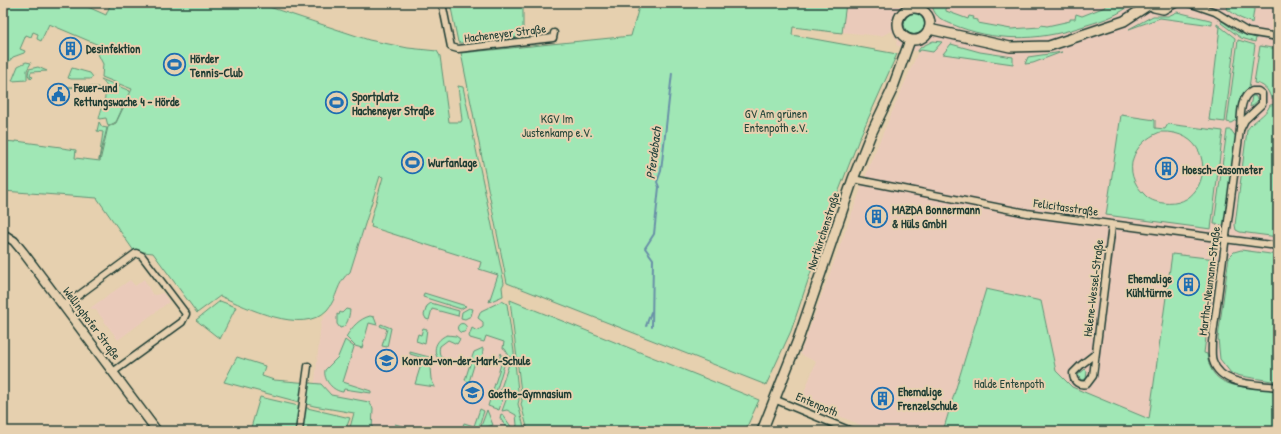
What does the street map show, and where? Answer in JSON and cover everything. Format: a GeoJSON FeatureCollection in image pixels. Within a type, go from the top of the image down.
{"type":"FeatureCollection","features":[{"type":"Feature","properties":{"kind":"main road"},"geometry":{"type":"LineString","coordinates":[[929,29],[1010,48],[1049,46],[1117,24],[1150,4],[1158,9],[1163,9],[1174,3]]}},
{"type":"Feature","properties":{"kind":"main road"},"geometry":{"type":"LineString","coordinates":[[913,8],[925,12],[929,20],[929,29],[921,39],[910,40],[901,33],[898,25],[900,17],[906,11],[913,8]]}},
{"type":"Feature","properties":{"kind":"main road","name":"Nortkirchenstraße"},"geometry":{"type":"LineString","coordinates":[[762,431],[814,298],[853,180],[870,136],[892,90],[910,40]]}},
{"type":"Feature","properties":{"kind":"street","name":"Hacheneyer Straße"},"geometry":{"type":"LineString","coordinates":[[442,3],[451,47],[458,49],[553,38],[554,33]]}},
{"type":"Feature","properties":{"kind":"street"},"geometry":{"type":"LineString","coordinates":[[1189,3],[1215,12],[1248,32],[1278,37]]}},
{"type":"Feature","properties":{"kind":"street","name":"Martha-Neumann-Straße"},"geometry":{"type":"LineString","coordinates":[[1240,130],[1245,120],[1262,104],[1263,98],[1258,91],[1252,91],[1245,96],[1240,130],[1212,342],[1213,360],[1219,372],[1232,380],[1278,387]]}},
{"type":"Feature","properties":{"kind":"street","name":"Felicitasstraße"},"geometry":{"type":"LineString","coordinates":[[853,180],[1027,213],[1278,246]]}},
{"type":"Feature","properties":{"kind":"street","name":"Helene-Wessel-Straße"},"geometry":{"type":"LineString","coordinates":[[1095,354],[1073,373],[1076,383],[1083,385],[1087,384],[1092,379],[1112,225]]}},
{"type":"Feature","properties":{"kind":"street","name":"Wellinghofer Straße"},"geometry":{"type":"LineString","coordinates":[[4,236],[23,252],[157,431]]}},
{"type":"Feature","properties":{"kind":"street"},"geometry":{"type":"LineString","coordinates":[[64,306],[136,253],[142,256],[186,314],[182,322],[113,372]]}},
{"type":"Feature","properties":{"kind":"street"},"geometry":{"type":"LineString","coordinates":[[299,431],[308,366]]}},
{"type":"Feature","properties":{"kind":"street","name":"Entenpoth"},"geometry":{"type":"LineString","coordinates":[[774,399],[851,431]]}},
{"type":"Feature","properties":{"kind":"shaded area"},"geometry":{"type":"Polygon","coordinates":[[[796,3],[1278,3],[1278,426],[1178,431],[1096,400],[1072,387],[1056,371],[1041,301],[987,289],[943,431],[875,431],[801,400],[816,362],[800,354],[873,156],[918,52],[896,45],[897,40],[892,31],[881,36],[793,27],[796,3]]]}},
{"type":"Feature","properties":{"kind":"shaded area"},"geometry":{"type":"Polygon","coordinates":[[[364,226],[430,246],[496,260],[523,431],[369,431],[366,411],[314,391],[321,322],[334,300],[342,278],[350,272],[364,226]]]}},
{"type":"Feature","properties":{"kind":"shaded area"},"geometry":{"type":"Polygon","coordinates":[[[144,279],[152,294],[156,295],[163,293],[169,302],[118,340],[96,310],[90,308],[130,280],[135,286],[144,279]]]}},
{"type":"Feature","properties":{"kind":"green space"},"geometry":{"type":"Polygon","coordinates":[[[3,3],[79,3],[106,15],[111,3],[257,3],[369,40],[408,48],[437,51],[440,56],[449,122],[461,122],[462,120],[458,86],[463,87],[504,283],[502,287],[503,296],[489,302],[498,275],[479,269],[481,262],[371,227],[372,224],[370,223],[383,177],[380,176],[350,272],[342,280],[331,305],[327,310],[316,317],[303,320],[289,320],[259,312],[220,296],[197,313],[153,253],[134,251],[97,198],[3,191],[3,126],[5,126],[4,141],[16,141],[76,150],[75,158],[100,161],[108,127],[116,123],[132,89],[102,77],[103,64],[98,54],[101,46],[49,24],[41,41],[37,39],[38,34],[33,32],[31,37],[26,35],[20,49],[25,51],[24,53],[13,57],[3,68],[3,3]]]}},
{"type":"Feature","properties":{"kind":"green space"},"geometry":{"type":"Polygon","coordinates":[[[450,3],[523,3],[523,34],[519,37],[460,43],[458,42],[450,3]]]}},
{"type":"Feature","properties":{"kind":"green space"},"geometry":{"type":"Polygon","coordinates":[[[640,3],[846,3],[842,33],[793,27],[792,35],[897,54],[859,139],[833,206],[791,331],[766,385],[507,283],[461,53],[631,36],[640,3]]]}},
{"type":"Feature","properties":{"kind":"green space"},"geometry":{"type":"Polygon","coordinates":[[[932,3],[946,5],[946,11],[968,19],[969,16],[974,17],[973,19],[978,20],[978,23],[1011,29],[1040,27],[1041,25],[1047,26],[1070,21],[1070,19],[1075,19],[1076,14],[1082,16],[1105,7],[1106,4],[1133,3],[1117,14],[1071,30],[1055,34],[1023,38],[992,36],[959,27],[941,19],[935,13],[932,3]]]}},
{"type":"Feature","properties":{"kind":"green space"},"geometry":{"type":"Polygon","coordinates":[[[1228,3],[1255,3],[1252,23],[1240,18],[1227,9],[1228,3]]]}},
{"type":"Feature","properties":{"kind":"green space"},"geometry":{"type":"Polygon","coordinates":[[[1177,12],[1210,20],[1212,21],[1212,25],[1160,18],[1129,29],[1153,16],[1168,16],[1177,12]]]}},
{"type":"Feature","properties":{"kind":"green space"},"geometry":{"type":"Polygon","coordinates":[[[915,13],[923,16],[926,24],[923,32],[915,35],[907,32],[904,24],[907,16],[915,13]]]}},
{"type":"Feature","properties":{"kind":"green space"},"geometry":{"type":"Polygon","coordinates":[[[1222,21],[1237,32],[1256,38],[1255,42],[1241,38],[1221,23],[1222,21]]]}},
{"type":"Feature","properties":{"kind":"green space"},"geometry":{"type":"Polygon","coordinates":[[[1217,24],[1235,38],[1225,122],[1209,120],[1220,27],[1217,26],[1217,24]]]}},
{"type":"Feature","properties":{"kind":"green space"},"geometry":{"type":"Polygon","coordinates":[[[1238,40],[1255,45],[1249,88],[1241,96],[1239,118],[1231,123],[1227,122],[1238,40]]]}},
{"type":"Feature","properties":{"kind":"green space"},"geometry":{"type":"Polygon","coordinates":[[[933,41],[942,42],[933,52],[921,50],[917,52],[921,47],[933,41]]]}},
{"type":"Feature","properties":{"kind":"green space"},"geometry":{"type":"Polygon","coordinates":[[[951,44],[980,52],[1013,57],[1013,64],[943,54],[951,44]]]}},
{"type":"Feature","properties":{"kind":"green space"},"geometry":{"type":"Polygon","coordinates":[[[1260,46],[1278,49],[1278,98],[1271,98],[1265,88],[1260,84],[1254,83],[1260,46]]]}},
{"type":"Feature","properties":{"kind":"green space"},"geometry":{"type":"Polygon","coordinates":[[[1062,52],[1033,63],[1025,64],[1028,57],[1062,52]]]}},
{"type":"Feature","properties":{"kind":"green space"},"geometry":{"type":"Polygon","coordinates":[[[26,62],[31,63],[27,70],[27,80],[12,81],[18,66],[26,62]]]}},
{"type":"Feature","properties":{"kind":"green space"},"geometry":{"type":"Polygon","coordinates":[[[38,67],[47,71],[31,72],[30,76],[33,77],[31,79],[28,75],[29,69],[38,67]]]}},
{"type":"Feature","properties":{"kind":"green space"},"geometry":{"type":"Polygon","coordinates":[[[72,68],[90,73],[93,77],[90,79],[68,78],[72,68]]]}},
{"type":"Feature","properties":{"kind":"green space"},"geometry":{"type":"Polygon","coordinates":[[[101,79],[130,91],[116,122],[108,126],[106,118],[99,119],[107,89],[106,85],[101,79]]]}},
{"type":"Feature","properties":{"kind":"green space"},"geometry":{"type":"Polygon","coordinates":[[[68,87],[98,87],[100,92],[84,90],[84,88],[68,87]]]}},
{"type":"Feature","properties":{"kind":"green space"},"geometry":{"type":"Polygon","coordinates":[[[1252,96],[1255,96],[1258,100],[1250,107],[1252,96]]]}},
{"type":"Feature","properties":{"kind":"green space"},"geometry":{"type":"Polygon","coordinates":[[[1278,104],[1278,196],[1275,215],[1278,216],[1278,237],[1240,232],[1236,230],[1235,225],[1247,130],[1266,112],[1270,105],[1278,104]]]}},
{"type":"Feature","properties":{"kind":"green space"},"geometry":{"type":"Polygon","coordinates":[[[1121,115],[1155,120],[1155,128],[1165,129],[1168,124],[1223,131],[1211,229],[1106,215],[1121,115]],[[1160,132],[1150,137],[1142,143],[1133,159],[1133,177],[1137,185],[1148,198],[1158,202],[1180,202],[1192,194],[1200,183],[1203,169],[1200,155],[1193,143],[1179,134],[1160,132]]]}},
{"type":"Feature","properties":{"kind":"green space"},"geometry":{"type":"Polygon","coordinates":[[[99,122],[102,127],[107,128],[99,160],[103,132],[97,131],[99,122]]]}},
{"type":"Feature","properties":{"kind":"green space"},"geometry":{"type":"Polygon","coordinates":[[[1227,130],[1231,130],[1236,137],[1225,225],[1214,224],[1227,130]]]}},
{"type":"Feature","properties":{"kind":"green space"},"geometry":{"type":"Polygon","coordinates":[[[1241,250],[1278,255],[1278,382],[1231,373],[1220,359],[1218,338],[1229,257],[1234,252],[1241,250]]]}},
{"type":"Feature","properties":{"kind":"green space","name":"Halde Entenpoth"},"geometry":{"type":"Polygon","coordinates":[[[1172,254],[1216,259],[1204,353],[1207,354],[1210,367],[1223,381],[1243,387],[1278,391],[1278,431],[943,431],[986,289],[1041,301],[1056,371],[1072,387],[1149,419],[1172,254]]]}},
{"type":"Feature","properties":{"kind":"green space"},"geometry":{"type":"Polygon","coordinates":[[[424,293],[466,306],[461,309],[423,297],[424,293]]]}},
{"type":"Feature","properties":{"kind":"green space"},"geometry":{"type":"Polygon","coordinates":[[[510,300],[759,400],[745,431],[528,431],[521,404],[522,401],[510,300]]]}},
{"type":"Feature","properties":{"kind":"green space"},"geometry":{"type":"Polygon","coordinates":[[[220,301],[236,307],[220,339],[196,320],[220,301]]]}},
{"type":"Feature","properties":{"kind":"green space"},"geometry":{"type":"Polygon","coordinates":[[[502,301],[507,304],[515,359],[511,359],[503,348],[504,342],[486,336],[484,342],[470,338],[469,336],[472,328],[477,331],[483,327],[483,322],[478,318],[481,311],[502,301]]]}},
{"type":"Feature","properties":{"kind":"green space"},"geometry":{"type":"Polygon","coordinates":[[[431,303],[459,311],[458,316],[432,309],[429,320],[426,319],[424,315],[427,306],[431,303]]]}},
{"type":"Feature","properties":{"kind":"green space"},"geometry":{"type":"Polygon","coordinates":[[[469,308],[473,309],[471,316],[465,319],[461,318],[462,312],[469,308]]]}},
{"type":"Feature","properties":{"kind":"green space"},"geometry":{"type":"Polygon","coordinates":[[[346,309],[350,310],[348,321],[345,326],[340,328],[337,324],[337,314],[339,315],[340,312],[342,313],[346,309]]]}},
{"type":"Feature","properties":{"kind":"green space"},"geometry":{"type":"Polygon","coordinates":[[[370,316],[374,317],[377,325],[369,323],[362,348],[355,346],[346,337],[356,324],[362,319],[370,316]]]}},
{"type":"Feature","properties":{"kind":"green space"},"geometry":{"type":"Polygon","coordinates":[[[462,323],[467,328],[462,333],[457,328],[462,323]]]}},
{"type":"Feature","properties":{"kind":"green space"},"geometry":{"type":"Polygon","coordinates":[[[381,324],[391,328],[387,347],[382,346],[387,329],[380,326],[381,324]]]}},
{"type":"Feature","properties":{"kind":"green space"},"geometry":{"type":"Polygon","coordinates":[[[423,328],[427,329],[425,344],[416,341],[418,334],[421,335],[423,328]]]}},
{"type":"Feature","properties":{"kind":"green space"},"geometry":{"type":"Polygon","coordinates":[[[447,335],[456,336],[460,339],[457,344],[448,340],[440,346],[439,353],[441,357],[447,360],[446,365],[438,358],[435,350],[438,341],[447,335]]]}},
{"type":"Feature","properties":{"kind":"green space"},"geometry":{"type":"Polygon","coordinates":[[[345,340],[354,347],[343,382],[371,391],[371,393],[344,389],[343,392],[339,391],[332,387],[327,381],[325,370],[338,357],[345,340]]]}},
{"type":"Feature","properties":{"kind":"green space"},"geometry":{"type":"Polygon","coordinates":[[[483,348],[482,363],[471,360],[474,352],[483,348]]]}},
{"type":"Feature","properties":{"kind":"green space"},"geometry":{"type":"Polygon","coordinates":[[[410,352],[429,357],[431,379],[435,387],[415,384],[423,358],[410,354],[410,352]]]}},
{"type":"Feature","properties":{"kind":"green space"},"geometry":{"type":"Polygon","coordinates":[[[501,353],[505,362],[496,392],[502,401],[499,410],[488,406],[502,361],[499,360],[501,353]]]}},
{"type":"Feature","properties":{"kind":"green space"},"geometry":{"type":"Polygon","coordinates":[[[237,357],[265,366],[262,376],[274,380],[321,384],[331,395],[369,402],[373,408],[372,431],[349,431],[354,413],[314,406],[224,382],[237,357]]]}},
{"type":"Feature","properties":{"kind":"green space"},"geometry":{"type":"Polygon","coordinates":[[[471,361],[475,362],[469,382],[465,380],[471,361]]]}},
{"type":"Feature","properties":{"kind":"green space"},"geometry":{"type":"Polygon","coordinates":[[[510,361],[515,363],[519,400],[518,404],[525,431],[515,431],[517,425],[516,415],[507,410],[502,411],[506,400],[500,391],[510,361]]]}},
{"type":"Feature","properties":{"kind":"green space"},"geometry":{"type":"Polygon","coordinates":[[[1085,369],[1087,371],[1086,379],[1081,380],[1078,375],[1085,369]]]}},
{"type":"Feature","properties":{"kind":"green space"},"geometry":{"type":"Polygon","coordinates":[[[260,397],[350,418],[345,431],[250,431],[260,397]]]}},
{"type":"Feature","properties":{"kind":"green space"},"geometry":{"type":"Polygon","coordinates":[[[480,409],[484,411],[478,430],[461,431],[464,423],[474,426],[480,409]]]}},
{"type":"Feature","properties":{"kind":"green space"},"geometry":{"type":"Polygon","coordinates":[[[487,410],[493,425],[480,429],[487,410]]]}},
{"type":"Feature","properties":{"kind":"green space"},"geometry":{"type":"Polygon","coordinates":[[[501,414],[512,428],[512,431],[508,430],[500,418],[501,414]]]}},
{"type":"Feature","properties":{"kind":"green space"},"geometry":{"type":"Polygon","coordinates":[[[395,424],[409,428],[410,431],[392,431],[395,424]]]}},
{"type":"Feature","properties":{"kind":"waterway","name":"Pferdebach"},"geometry":{"type":"LineString","coordinates":[[652,327],[653,259],[645,248],[654,234],[659,187],[657,182],[661,171],[672,73]]}},
{"type":"Feature","properties":{"kind":"waterway","name":"Pferdebach"},"geometry":{"type":"LineString","coordinates":[[646,326],[651,312]]}},
{"type":"Feature","properties":{"kind":"place","name":"Desinfektion"},"geometry":{"type":"Point","coordinates":[71,48]}},
{"type":"Feature","properties":{"kind":"place","name":"Hörder Tennis-Club"},"geometry":{"type":"Point","coordinates":[174,65]}},
{"type":"Feature","properties":{"kind":"place","name":"Feuer-und Rettungswache 4 - Hörde"},"geometry":{"type":"Point","coordinates":[58,94]}},
{"type":"Feature","properties":{"kind":"place","name":"Sportplatz Hacheneyer Straße"},"geometry":{"type":"Point","coordinates":[336,103]}},
{"type":"Feature","properties":{"kind":"place","name":"Wurfanlage"},"geometry":{"type":"Point","coordinates":[413,162]}},
{"type":"Feature","properties":{"kind":"place","name":"Hoesch-Gasometer"},"geometry":{"type":"Point","coordinates":[1166,169]}},
{"type":"Feature","properties":{"kind":"place","name":"MAZDA Bonnermann & Hüls GmbH"},"geometry":{"type":"Point","coordinates":[877,216]}},
{"type":"Feature","properties":{"kind":"place","name":"Ehemalige Kühltürme"},"geometry":{"type":"Point","coordinates":[1188,285]}},
{"type":"Feature","properties":{"kind":"place","name":"Konrad-von-der-Mark-Schule"},"geometry":{"type":"Point","coordinates":[387,360]}},
{"type":"Feature","properties":{"kind":"place","name":"Goethe-Gymnasium"},"geometry":{"type":"Point","coordinates":[473,393]}},
{"type":"Feature","properties":{"kind":"place","name":"Ehemalige Frenzelschule"},"geometry":{"type":"Point","coordinates":[883,398]}},
{"type":"Feature","properties":{"kind":"park label","name":"GV Am grünen Entenpoth e.V."},"geometry":{"type":"Point","coordinates":[776,120]}},
{"type":"Feature","properties":{"kind":"park label","name":"KGV Im Justenkamp e.V."},"geometry":{"type":"Point","coordinates":[557,125]}}]}
